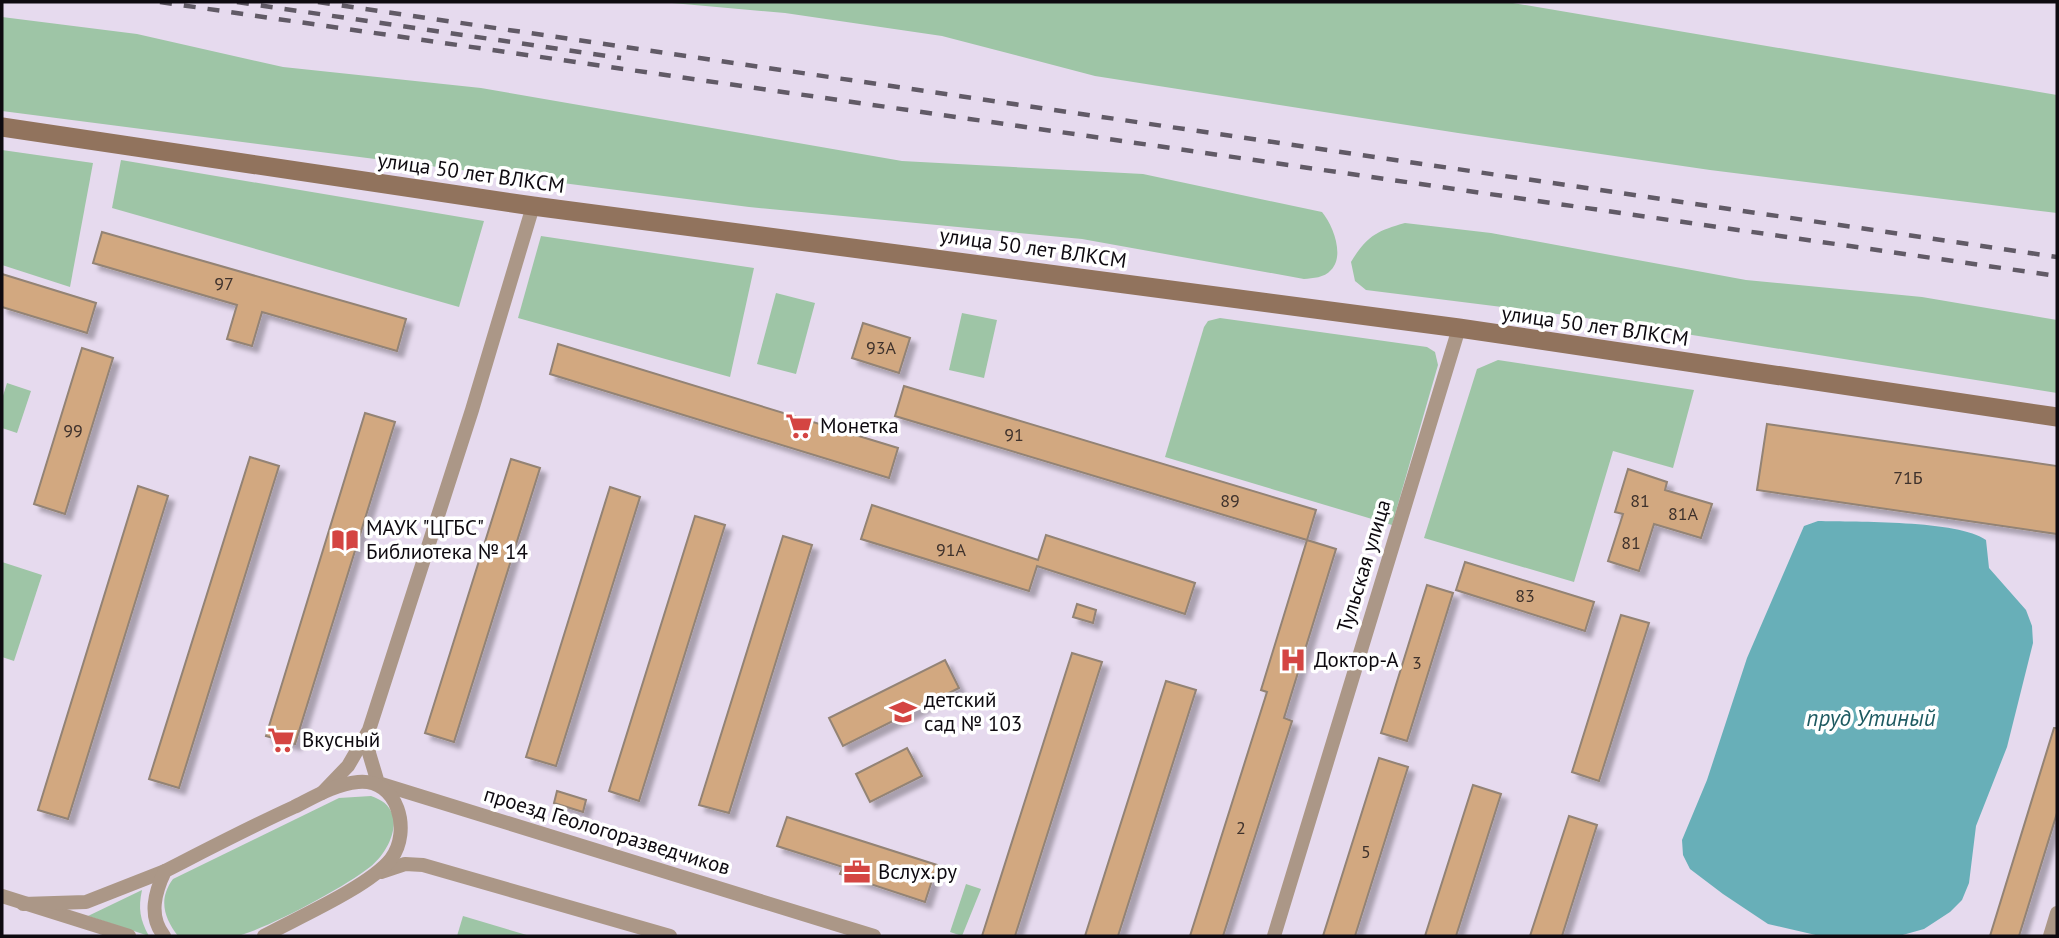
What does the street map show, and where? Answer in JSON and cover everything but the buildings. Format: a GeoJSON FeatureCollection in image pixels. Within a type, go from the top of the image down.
{"type":"FeatureCollection","features":[{"type":"Feature","properties":{"kind":"street","name":"улица 50 лет ВЛКСМ"},"geometry":{"type":"LineString","coordinates":[[2,127],[533,206],[1459,328],[2057,417]]}},
{"type":"Feature","properties":{"kind":"street"},"geometry":{"type":"LineString","coordinates":[[322,793],[348,766],[369,730],[472,410],[533,206]]}},
{"type":"Feature","properties":{"kind":"street","name":"Тульская улица"},"geometry":{"type":"LineString","coordinates":[[1274,936],[1459,328]]}},
{"type":"Feature","properties":{"kind":"street"},"geometry":{"type":"LineString","coordinates":[[369,730],[369,753],[378,783],[390,794],[403,827],[392,858],[377,874]]}},
{"type":"Feature","properties":{"kind":"street"},"geometry":{"type":"LineString","coordinates":[[23,904],[86,902],[165,871],[322,793],[359,781],[378,783]]}},
{"type":"Feature","properties":{"kind":"street","name":"проезд Геологоразведчиков"},"geometry":{"type":"LineString","coordinates":[[378,783],[874,936]]}},
{"type":"Feature","properties":{"kind":"street"},"geometry":{"type":"LineString","coordinates":[[264,936],[377,874],[405,864],[423,864],[670,936]]}},
{"type":"Feature","properties":{"kind":"street"},"geometry":{"type":"LineString","coordinates":[[164,936],[155,918],[154,901],[165,871]]}},
{"type":"Feature","properties":{"kind":"street"},"geometry":{"type":"LineString","coordinates":[[2,896],[129,936]]}},
{"type":"Feature","properties":{"kind":"street"},"geometry":{"type":"LineString","coordinates":[[2050,936],[2057,913]]}},
{"type":"Feature","properties":{"kind":"green space"},"geometry":{"type":"Polygon","coordinates":[[[661,2],[1507,2],[2057,95],[2057,213],[1710,170],[1458,133],[1095,76],[942,36],[785,13],[661,2]]]}},
{"type":"Feature","properties":{"kind":"green space"},"geometry":{"type":"Polygon","coordinates":[[[2,17],[137,34],[283,67],[481,88],[902,161],[1143,174],[1322,212],[1336,241],[1337,257],[1331,270],[1325,275],[1304,279],[1082,239],[749,207],[2,111],[2,17]]]}},
{"type":"Feature","properties":{"kind":"green space"},"geometry":{"type":"Polygon","coordinates":[[[2,150],[93,163],[70,287],[2,265],[2,150]]]}},
{"type":"Feature","properties":{"kind":"green space"},"geometry":{"type":"Polygon","coordinates":[[[121,160],[484,221],[459,307],[112,208],[121,160]]]}},
{"type":"Feature","properties":{"kind":"green space"},"geometry":{"type":"Polygon","coordinates":[[[1405,223],[1491,233],[1746,280],[1922,297],[2057,320],[2057,393],[1573,316],[1366,290],[1355,281],[1351,262],[1373,236],[1405,223]]]}},
{"type":"Feature","properties":{"kind":"green space"},"geometry":{"type":"Polygon","coordinates":[[[541,236],[754,268],[730,377],[518,318],[541,236]]]}},
{"type":"Feature","properties":{"kind":"green space"},"geometry":{"type":"Polygon","coordinates":[[[776,293],[815,303],[796,374],[757,364],[776,293]]]}},
{"type":"Feature","properties":{"kind":"green space"},"geometry":{"type":"Polygon","coordinates":[[[962,313],[997,320],[984,378],[949,370],[962,313]]]}},
{"type":"Feature","properties":{"kind":"green space"},"geometry":{"type":"Polygon","coordinates":[[[1220,318],[1427,347],[1435,352],[1438,365],[1392,525],[1165,457],[1204,327],[1208,321],[1220,318]]]}},
{"type":"Feature","properties":{"kind":"green space"},"geometry":{"type":"Polygon","coordinates":[[[1498,360],[1694,390],[1673,468],[1613,451],[1574,582],[1424,538],[1477,369],[1498,360]]]}},
{"type":"Feature","properties":{"kind":"green space"},"geometry":{"type":"Polygon","coordinates":[[[7,383],[31,391],[17,433],[2,428],[2,399],[7,383]]]}},
{"type":"Feature","properties":{"kind":"green space"},"geometry":{"type":"Polygon","coordinates":[[[2,562],[42,575],[14,661],[2,657],[2,562]]]}},
{"type":"Feature","properties":{"kind":"green space"},"geometry":{"type":"Polygon","coordinates":[[[371,796],[387,805],[394,823],[388,844],[370,867],[325,896],[250,932],[237,936],[178,936],[173,929],[166,915],[164,901],[173,879],[339,798],[371,796]]]}},
{"type":"Feature","properties":{"kind":"green space"},"geometry":{"type":"Polygon","coordinates":[[[966,884],[981,889],[962,936],[950,932],[966,884]]]}},
{"type":"Feature","properties":{"kind":"green space"},"geometry":{"type":"Polygon","coordinates":[[[142,890],[141,914],[149,936],[88,916],[142,890]]]}},
{"type":"Feature","properties":{"kind":"green space"},"geometry":{"type":"Polygon","coordinates":[[[463,916],[530,936],[457,936],[463,916]]]}},
{"type":"Feature","properties":{"kind":"water","name":"пруд Утиный"},"geometry":{"type":"Polygon","coordinates":[[[1818,521],[1931,525],[1973,533],[1986,540],[1989,568],[2026,610],[2032,626],[2033,643],[2007,747],[1976,826],[1969,883],[1962,900],[1950,912],[1924,929],[1899,936],[1820,936],[1768,924],[1690,869],[1683,855],[1682,840],[1707,780],[1747,658],[1804,526],[1818,521]]]}},
{"type":"Feature","properties":{"kind":"railway"},"geometry":{"type":"LineString","coordinates":[[160,2],[2057,276]]}},
{"type":"Feature","properties":{"kind":"railway"},"geometry":{"type":"LineString","coordinates":[[237,2],[621,58]]}},
{"type":"Feature","properties":{"kind":"railway"},"geometry":{"type":"LineString","coordinates":[[318,2],[2057,257]]}},
{"type":"Feature","properties":{"kind":"place","name":"Монетка"},"geometry":{"type":"Point","coordinates":[799,426]}},
{"type":"Feature","properties":{"kind":"place","name":"МАУК \"ЦГБС\" Библиотека № 14"},"geometry":{"type":"Point","coordinates":[345,540]}},
{"type":"Feature","properties":{"kind":"place","name":"Доктор-А"},"geometry":{"type":"Point","coordinates":[1293,660]}},
{"type":"Feature","properties":{"kind":"place","name":"детский сад № 103"},"geometry":{"type":"Point","coordinates":[903,712]}},
{"type":"Feature","properties":{"kind":"place","name":"Вкусный"},"geometry":{"type":"Point","coordinates":[281,740]}},
{"type":"Feature","properties":{"kind":"place","name":"Вслух.ру"},"geometry":{"type":"Point","coordinates":[857,872]}}]}
